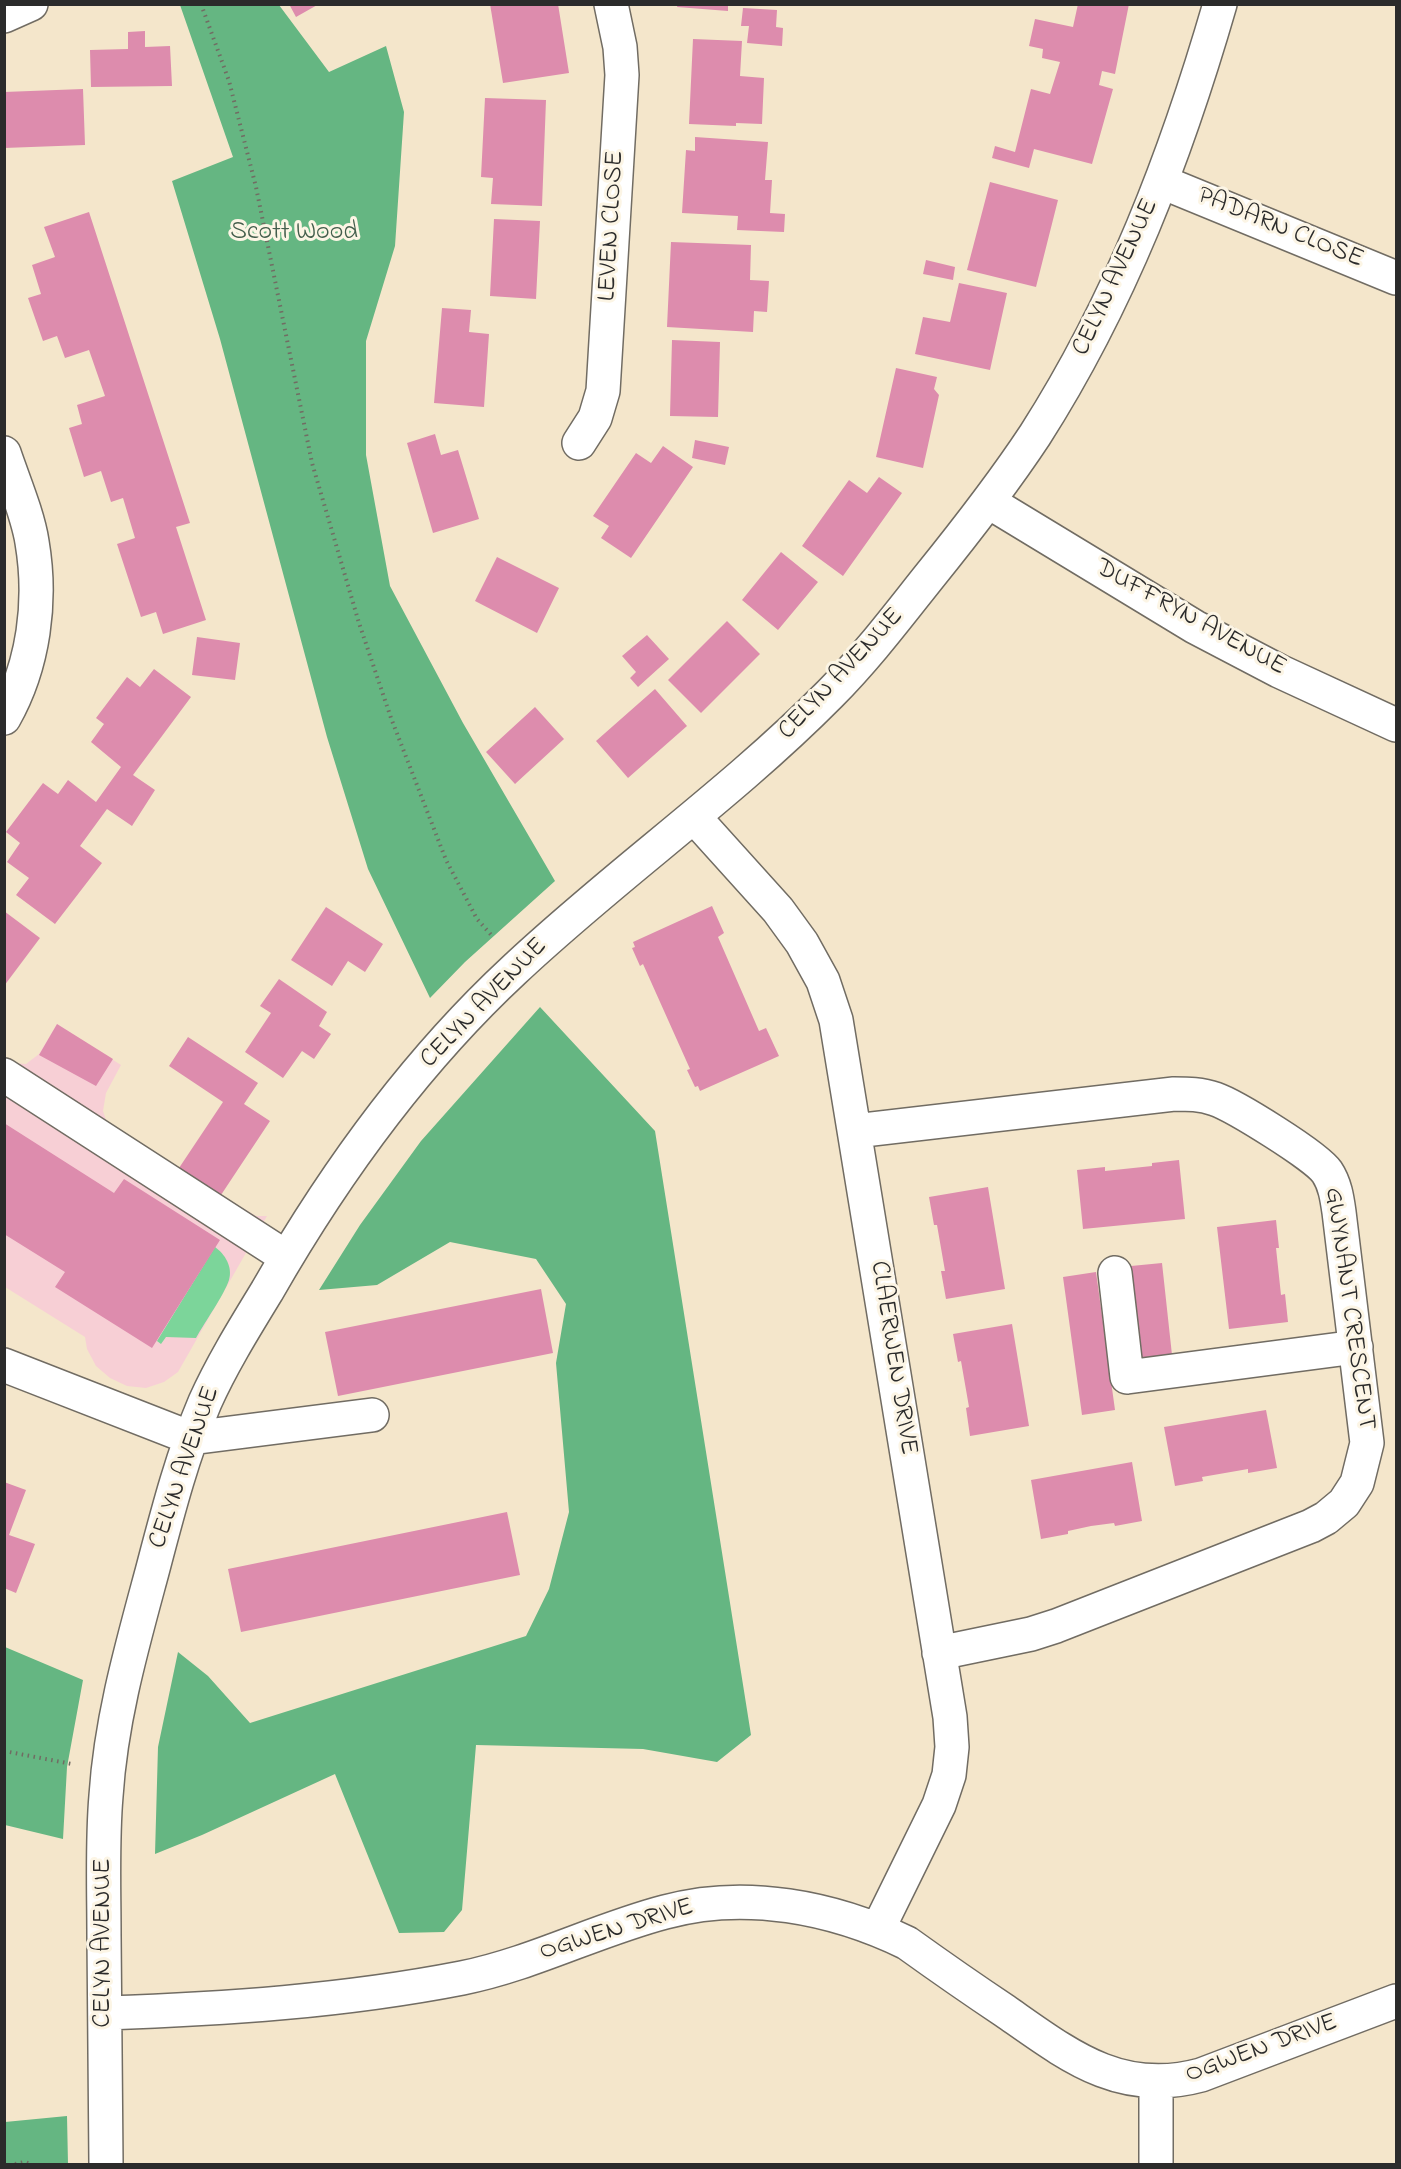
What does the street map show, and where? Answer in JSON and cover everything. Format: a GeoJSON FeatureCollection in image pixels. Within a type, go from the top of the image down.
{"type":"FeatureCollection","features":[{"type":"Feature","properties":{"kind":"street"},"geometry":{"type":"LineString","coordinates":[[4,16],[31,4]]}},
{"type":"Feature","properties":{"kind":"street","name":"LEVEN CLOSE"},"geometry":{"type":"LineString","coordinates":[[579,443],[595,417],[603,391],[622,75],[620,47],[611,4]]}},
{"type":"Feature","properties":{"kind":"street","name":"CELYN AVENUE"},"geometry":{"type":"LineString","coordinates":[[106,2164],[104,1858],[108,1772],[114,1725],[137,1626],[161,1538],[191,1438],[219,1374],[286,1257],[352,1156],[401,1093],[487,995],[571,918],[695,818],[787,737],[836,689],[891,625],[989,502],[1035,435],[1078,362],[1118,284],[1162,182],[1196,87],[1220,4]]}},
{"type":"Feature","properties":{"kind":"street","name":"PADARN CLOSE"},"geometry":{"type":"LineString","coordinates":[[1162,182],[1396,278]]}},
{"type":"Feature","properties":{"kind":"street"},"geometry":{"type":"LineString","coordinates":[[4,453],[32,540],[36,582],[34,623],[26,666],[12,704],[4,718]]}},
{"type":"Feature","properties":{"kind":"street","name":"DUFFRYN AVENUE"},"geometry":{"type":"LineString","coordinates":[[989,502],[1195,627],[1279,671],[1396,725]]}},
{"type":"Feature","properties":{"kind":"street","name":"CLAERWEN DRIVE"},"geometry":{"type":"LineString","coordinates":[[695,818],[778,910],[802,943],[823,981],[836,1020],[855,1131],[950,1717],[952,1747],[949,1774],[939,1805],[878,1929]]}},
{"type":"Feature","properties":{"kind":"street"},"geometry":{"type":"LineString","coordinates":[[4,1075],[286,1257]]}},
{"type":"Feature","properties":{"kind":"street","name":"GWYNANT CRESCENT"},"geometry":{"type":"LineString","coordinates":[[855,1131],[1174,1094],[1195,1094],[1215,1099],[1310,1155],[1326,1171],[1335,1189],[1339,1212],[1367,1443],[1357,1483],[1344,1503],[1326,1518],[1311,1526],[1056,1626],[1031,1634],[939,1653]]}},
{"type":"Feature","properties":{"kind":"street"},"geometry":{"type":"LineString","coordinates":[[1115,1273],[1127,1377],[1356,1347]]}},
{"type":"Feature","properties":{"kind":"street"},"geometry":{"type":"LineString","coordinates":[[4,1365],[191,1438],[372,1415]]}},
{"type":"Feature","properties":{"kind":"street","name":"OGWEN DRIVE"},"geometry":{"type":"LineString","coordinates":[[105,2013],[304,2001],[382,1992],[464,1978],[493,1971],[664,1912],[707,1903],[753,1903],[809,1909],[878,1929],[907,1943],[1072,2057],[1103,2072],[1130,2078],[1178,2081],[1201,2075],[1396,2001]]}},
{"type":"Feature","properties":{"kind":"street"},"geometry":{"type":"LineString","coordinates":[[1156,2081],[1156,2164]]}},
{"type":"Feature","properties":{"kind":"path"},"geometry":{"type":"LineString","coordinates":[[201,4],[229,81],[254,176],[312,463],[359,623],[391,718],[446,860],[477,919],[499,943]]}},
{"type":"Feature","properties":{"kind":"path"},"geometry":{"type":"LineString","coordinates":[[4,1751],[108,1772]]}},
{"type":"Feature","properties":{"kind":"path"},"geometry":{"type":"LineString","coordinates":[[15,2164],[25,2162],[30,2164]]}},
{"type":"Feature","properties":{"kind":"shaded area"},"geometry":{"type":"Polygon","coordinates":[[[57,1024],[121,1065],[106,1093],[103,1111],[108,1126],[256,1216],[267,1216],[178,1372],[164,1382],[146,1388],[127,1386],[110,1378],[96,1366],[87,1349],[85,1337],[5,1287],[4,1058],[14,1063],[26,1064],[39,1054],[57,1024]]]}},
{"type":"Feature","properties":{"kind":"green space","name":"Scott Wood"},"geometry":{"type":"Polygon","coordinates":[[[180,5],[279,5],[329,72],[386,46],[404,112],[395,246],[366,341],[366,455],[390,586],[463,723],[555,881],[465,962],[430,998],[368,869],[327,737],[220,339],[172,181],[233,157],[180,5]]]}},
{"type":"Feature","properties":{"kind":"green space"},"geometry":{"type":"Polygon","coordinates":[[[540,1007],[655,1131],[751,1735],[717,1762],[643,1749],[476,1745],[462,1910],[444,1932],[399,1933],[335,1774],[155,1854],[158,1747],[178,1652],[208,1676],[250,1723],[526,1636],[549,1589],[569,1512],[556,1363],[566,1304],[536,1259],[450,1242],[377,1285],[319,1290],[360,1225],[421,1141],[540,1007]]]}},
{"type":"Feature","properties":{"kind":"green space"},"geometry":{"type":"Polygon","coordinates":[[[215,1247],[225,1257],[230,1270],[229,1280],[223,1293],[196,1338],[166,1337],[161,1344],[157,1341],[215,1247]]]}},
{"type":"Feature","properties":{"kind":"green space"},"geometry":{"type":"Polygon","coordinates":[[[5,1647],[83,1680],[67,1767],[63,1839],[5,1825],[5,1647]]]}},
{"type":"Feature","properties":{"kind":"green space"},"geometry":{"type":"Polygon","coordinates":[[[67,2116],[68,2164],[5,2164],[5,2122],[67,2116]]]}},
{"type":"Feature","properties":{"kind":"building"},"geometry":{"type":"Polygon","coordinates":[[[289,4],[319,4],[296,17],[289,4]]]}},
{"type":"Feature","properties":{"kind":"building"},"geometry":{"type":"Polygon","coordinates":[[[490,4],[558,4],[569,73],[503,83],[490,4]]]}},
{"type":"Feature","properties":{"kind":"building"},"geometry":{"type":"Polygon","coordinates":[[[678,4],[728,4],[728,11],[677,7],[678,4]]]}},
{"type":"Feature","properties":{"kind":"building"},"geometry":{"type":"Polygon","coordinates":[[[1078,4],[1129,4],[1115,74],[1102,71],[1099,85],[1113,89],[1092,164],[1034,149],[1029,168],[992,158],[995,146],[1015,152],[1031,89],[1050,94],[1060,62],[1042,58],[1043,49],[1029,46],[1035,19],[1073,27],[1078,4]]]}},
{"type":"Feature","properties":{"kind":"building"},"geometry":{"type":"Polygon","coordinates":[[[743,8],[777,10],[776,27],[783,28],[782,46],[747,43],[749,26],[741,26],[743,8]]]}},
{"type":"Feature","properties":{"kind":"building"},"geometry":{"type":"Polygon","coordinates":[[[145,31],[145,47],[170,46],[172,86],[91,87],[90,50],[128,49],[128,32],[145,31]]]}},
{"type":"Feature","properties":{"kind":"building"},"geometry":{"type":"Polygon","coordinates":[[[693,39],[742,41],[740,76],[764,78],[762,124],[736,123],[736,126],[689,124],[693,39]]]}},
{"type":"Feature","properties":{"kind":"building"},"geometry":{"type":"Polygon","coordinates":[[[83,89],[85,145],[4,148],[4,92],[83,89]]]}},
{"type":"Feature","properties":{"kind":"building"},"geometry":{"type":"Polygon","coordinates":[[[485,98],[546,100],[542,206],[491,204],[493,178],[481,177],[485,98]]]}},
{"type":"Feature","properties":{"kind":"building"},"geometry":{"type":"Polygon","coordinates":[[[695,137],[768,142],[765,180],[772,180],[770,213],[785,214],[784,232],[737,230],[738,216],[682,213],[686,150],[695,151],[695,137]]]}},
{"type":"Feature","properties":{"kind":"building"},"geometry":{"type":"Polygon","coordinates":[[[990,182],[1058,200],[1036,287],[967,270],[990,182]]]}},
{"type":"Feature","properties":{"kind":"building"},"geometry":{"type":"Polygon","coordinates":[[[89,212],[190,523],[176,527],[206,620],[163,634],[156,612],[141,617],[117,544],[135,538],[123,498],[111,502],[101,471],[84,477],[69,428],[82,424],[77,405],[105,396],[89,350],[65,358],[57,336],[43,341],[28,298],[41,294],[32,265],[55,257],[44,227],[89,212]]]}},
{"type":"Feature","properties":{"kind":"building"},"geometry":{"type":"Polygon","coordinates":[[[494,219],[540,221],[536,299],[490,296],[494,219]]]}},
{"type":"Feature","properties":{"kind":"building"},"geometry":{"type":"Polygon","coordinates":[[[671,242],[751,245],[750,280],[769,281],[767,312],[754,311],[753,332],[667,327],[671,242]]]}},
{"type":"Feature","properties":{"kind":"building"},"geometry":{"type":"Polygon","coordinates":[[[926,260],[955,267],[953,280],[923,274],[926,260]]]}},
{"type":"Feature","properties":{"kind":"building"},"geometry":{"type":"Polygon","coordinates":[[[959,283],[1007,293],[990,370],[915,354],[923,317],[950,322],[959,283]]]}},
{"type":"Feature","properties":{"kind":"building"},"geometry":{"type":"Polygon","coordinates":[[[442,308],[471,310],[469,332],[489,334],[484,407],[434,403],[442,308]]]}},
{"type":"Feature","properties":{"kind":"building"},"geometry":{"type":"Polygon","coordinates":[[[672,340],[720,342],[718,417],[670,416],[672,340]]]}},
{"type":"Feature","properties":{"kind":"building"},"geometry":{"type":"Polygon","coordinates":[[[896,368],[937,377],[934,389],[939,395],[923,468],[876,457],[896,368]]]}},
{"type":"Feature","properties":{"kind":"building"},"geometry":{"type":"Polygon","coordinates":[[[435,434],[441,455],[458,450],[479,519],[433,533],[407,443],[435,434]]]}},
{"type":"Feature","properties":{"kind":"building"},"geometry":{"type":"Polygon","coordinates":[[[695,440],[729,447],[725,465],[692,458],[695,440]]]}},
{"type":"Feature","properties":{"kind":"building"},"geometry":{"type":"Polygon","coordinates":[[[663,446],[693,467],[631,558],[601,538],[609,526],[593,516],[636,453],[651,463],[663,446]]]}},
{"type":"Feature","properties":{"kind":"building"},"geometry":{"type":"Polygon","coordinates":[[[879,477],[902,493],[843,576],[802,546],[849,480],[867,493],[879,477]]]}},
{"type":"Feature","properties":{"kind":"building"},"geometry":{"type":"Polygon","coordinates":[[[781,552],[818,582],[778,630],[742,600],[781,552]]]}},
{"type":"Feature","properties":{"kind":"building"},"geometry":{"type":"Polygon","coordinates":[[[497,557],[559,588],[537,633],[475,601],[497,557]]]}},
{"type":"Feature","properties":{"kind":"building"},"geometry":{"type":"Polygon","coordinates":[[[727,621],[760,654],[701,713],[668,680],[727,621]]]}},
{"type":"Feature","properties":{"kind":"building"},"geometry":{"type":"Polygon","coordinates":[[[647,635],[669,659],[638,687],[630,678],[636,672],[622,656],[647,635]]]}},
{"type":"Feature","properties":{"kind":"building"},"geometry":{"type":"Polygon","coordinates":[[[197,637],[240,643],[235,680],[192,675],[197,637]]]}},
{"type":"Feature","properties":{"kind":"building"},"geometry":{"type":"Polygon","coordinates":[[[154,669],[191,697],[133,775],[155,790],[132,826],[107,809],[80,846],[102,863],[55,924],[16,895],[29,878],[7,862],[20,843],[6,832],[43,783],[58,794],[68,780],[96,802],[121,767],[91,742],[104,724],[96,718],[127,677],[140,687],[154,669]]]}},
{"type":"Feature","properties":{"kind":"building"},"geometry":{"type":"Polygon","coordinates":[[[655,689],[687,726],[628,778],[596,741],[655,689]]]}},
{"type":"Feature","properties":{"kind":"building"},"geometry":{"type":"Polygon","coordinates":[[[535,707],[564,739],[515,784],[486,752],[535,707]]]}},
{"type":"Feature","properties":{"kind":"building"},"geometry":{"type":"Polygon","coordinates":[[[712,906],[724,933],[718,937],[759,1031],[766,1028],[779,1056],[700,1091],[698,1086],[695,1087],[687,1070],[690,1069],[643,964],[640,966],[632,948],[635,947],[633,942],[712,906]]]}},
{"type":"Feature","properties":{"kind":"building"},"geometry":{"type":"Polygon","coordinates":[[[326,907],[383,944],[365,972],[348,961],[332,986],[291,960],[326,907]]]}},
{"type":"Feature","properties":{"kind":"building"},"geometry":{"type":"Polygon","coordinates":[[[4,911],[40,938],[4,986],[4,911]]]}},
{"type":"Feature","properties":{"kind":"building"},"geometry":{"type":"Polygon","coordinates":[[[279,979],[327,1012],[319,1026],[331,1034],[314,1059],[302,1051],[283,1078],[245,1052],[271,1013],[260,1006],[279,979]]]}},
{"type":"Feature","properties":{"kind":"building"},"geometry":{"type":"Polygon","coordinates":[[[57,1024],[113,1059],[96,1086],[39,1055],[57,1024]]]}},
{"type":"Feature","properties":{"kind":"building"},"geometry":{"type":"Polygon","coordinates":[[[188,1037],[258,1083],[244,1104],[270,1121],[221,1195],[179,1168],[223,1102],[169,1066],[188,1037]]]}},
{"type":"Feature","properties":{"kind":"building"},"geometry":{"type":"Polygon","coordinates":[[[4,1123],[114,1193],[124,1179],[220,1240],[152,1348],[55,1287],[65,1272],[4,1234],[4,1123]]]}},
{"type":"Feature","properties":{"kind":"building"},"geometry":{"type":"Polygon","coordinates":[[[1179,1160],[1185,1219],[1083,1229],[1077,1170],[1105,1167],[1105,1171],[1152,1166],[1152,1163],[1179,1160]]]}},
{"type":"Feature","properties":{"kind":"building"},"geometry":{"type":"Polygon","coordinates":[[[988,1187],[1005,1289],[946,1299],[941,1271],[945,1271],[937,1225],[934,1225],[929,1197],[988,1187]]]}},
{"type":"Feature","properties":{"kind":"building"},"geometry":{"type":"Polygon","coordinates":[[[1276,1220],[1279,1248],[1276,1248],[1281,1295],[1285,1294],[1288,1322],[1229,1329],[1217,1227],[1276,1220]]]}},
{"type":"Feature","properties":{"kind":"building"},"geometry":{"type":"Polygon","coordinates":[[[1162,1263],[1172,1355],[1142,1359],[1131,1266],[1162,1263]]]}},
{"type":"Feature","properties":{"kind":"building"},"geometry":{"type":"Polygon","coordinates":[[[1096,1272],[1115,1410],[1082,1415],[1063,1277],[1096,1272]]]}},
{"type":"Feature","properties":{"kind":"building"},"geometry":{"type":"Polygon","coordinates":[[[541,1289],[553,1353],[338,1396],[325,1332],[541,1289]]]}},
{"type":"Feature","properties":{"kind":"building"},"geometry":{"type":"Polygon","coordinates":[[[1012,1324],[1029,1426],[970,1436],[966,1408],[969,1407],[961,1361],[958,1362],[953,1334],[1012,1324]]]}},
{"type":"Feature","properties":{"kind":"building"},"geometry":{"type":"Polygon","coordinates":[[[1266,1410],[1277,1468],[1248,1473],[1248,1469],[1202,1477],[1203,1481],[1175,1486],[1164,1427],[1266,1410]]]}},
{"type":"Feature","properties":{"kind":"building"},"geometry":{"type":"Polygon","coordinates":[[[1132,1462],[1142,1521],[1115,1526],[1114,1523],[1091,1526],[1068,1531],[1068,1534],[1041,1539],[1031,1480],[1132,1462]]]}},
{"type":"Feature","properties":{"kind":"building"},"geometry":{"type":"Polygon","coordinates":[[[4,1482],[26,1490],[9,1535],[35,1544],[16,1593],[4,1588],[4,1482]]]}},
{"type":"Feature","properties":{"kind":"building"},"geometry":{"type":"Polygon","coordinates":[[[507,1512],[520,1575],[241,1632],[228,1569],[507,1512]]]}}]}
